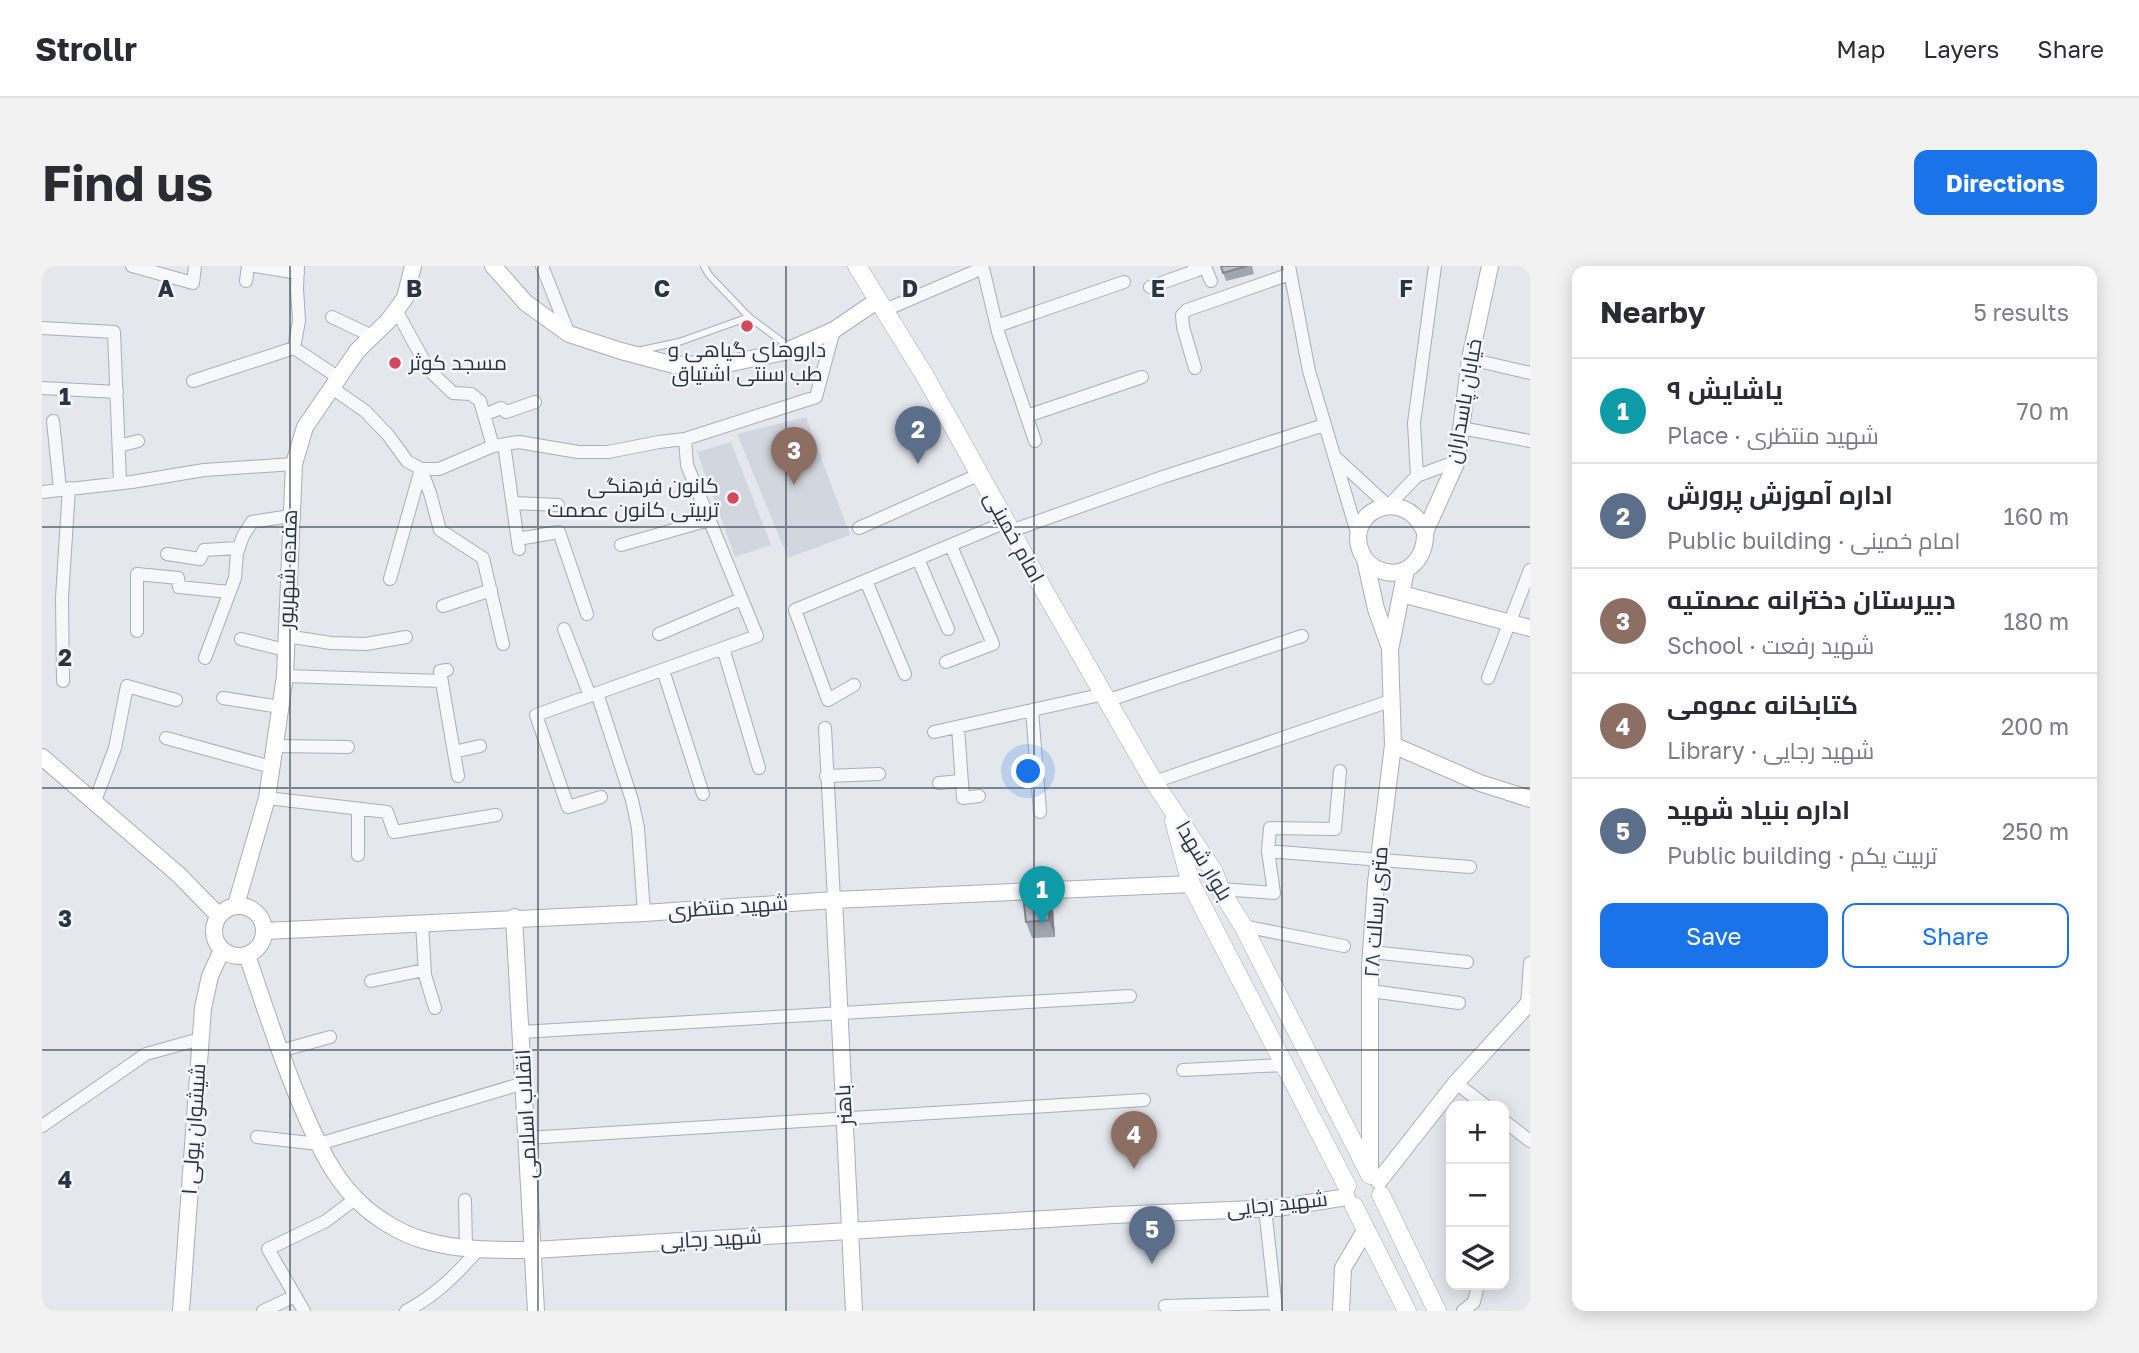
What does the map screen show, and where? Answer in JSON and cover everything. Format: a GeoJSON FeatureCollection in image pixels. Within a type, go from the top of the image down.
{"type":"FeatureCollection","features":[{"type":"Feature","properties":{"kind":"main road","name":"امام خمینی"},"geometry":{"type":"LineString","coordinates":[[857,266],[925,376],[1170,808]]}},
{"type":"Feature","properties":{"kind":"main road","name":"بلوار شهدا"},"geometry":{"type":"LineString","coordinates":[[1170,808],[1191,884],[1407,1311]]}},
{"type":"Feature","properties":{"kind":"main road","name":"بلوار شهدا"},"geometry":{"type":"LineString","coordinates":[[1170,808],[1214,872],[1220,889],[1243,926],[1377,1184],[1437,1311]]}},
{"type":"Feature","properties":{"kind":"main road"},"geometry":{"type":"LineString","coordinates":[[1359,1175],[1377,1184],[1376,1204],[1371,1208],[1360,1209],[1349,1196],[1350,1181],[1359,1175]]}},
{"type":"Feature","properties":{"kind":"street"},"geometry":{"type":"LineString","coordinates":[[132,266],[193,284],[195,266]]}},
{"type":"Feature","properties":{"kind":"street"},"geometry":{"type":"LineString","coordinates":[[246,281],[248,266]]}},
{"type":"Feature","properties":{"kind":"street"},"geometry":{"type":"LineString","coordinates":[[255,266],[298,270],[299,321],[293,348]]}},
{"type":"Feature","properties":{"kind":"street","name":"هفده شهریور"},"geometry":{"type":"LineString","coordinates":[[236,905],[267,798],[285,676],[293,464],[305,427],[356,352],[405,298],[413,266]]}},
{"type":"Feature","properties":{"kind":"street"},"geometry":{"type":"LineString","coordinates":[[493,266],[526,303],[569,334],[674,365],[731,363],[792,349],[881,305],[961,271],[983,268],[997,326],[1035,441]]}},
{"type":"Feature","properties":{"kind":"street"},"geometry":{"type":"LineString","coordinates":[[542,266],[569,334]]}},
{"type":"Feature","properties":{"kind":"street"},"geometry":{"type":"LineString","coordinates":[[1417,476],[1414,423],[1435,266]]}},
{"type":"Feature","properties":{"kind":"street","name":"خیابان پاسداران"},"geometry":{"type":"LineString","coordinates":[[1425,532],[1457,461],[1470,359],[1490,266]]}},
{"type":"Feature","properties":{"kind":"street"},"geometry":{"type":"LineString","coordinates":[[1150,287],[1195,268],[1205,267],[1211,281]]}},
{"type":"Feature","properties":{"kind":"street"},"geometry":{"type":"LineString","coordinates":[[1195,368],[1182,315],[1187,310],[1289,270],[1309,371],[1365,559],[1383,572],[1395,573],[1415,564],[1426,543],[1420,521],[1412,512],[1400,506],[1377,509],[1367,516],[1359,537]]}},
{"type":"Feature","properties":{"kind":"street"},"geometry":{"type":"LineString","coordinates":[[997,326],[1124,282]]}},
{"type":"Feature","properties":{"kind":"street"},"geometry":{"type":"LineString","coordinates":[[396,310],[429,370],[453,393],[471,394],[480,401],[499,445],[514,503],[519,544],[559,533],[587,614]]}},
{"type":"Feature","properties":{"kind":"street"},"geometry":{"type":"LineString","coordinates":[[332,317],[372,336]]}},
{"type":"Feature","properties":{"kind":"street"},"geometry":{"type":"LineString","coordinates":[[42,328],[114,332],[120,483]]}},
{"type":"Feature","properties":{"kind":"street"},"geometry":{"type":"LineString","coordinates":[[293,348],[365,411],[388,435],[407,461],[421,470],[439,470],[499,445],[519,442],[578,452],[608,452],[685,439],[816,397],[834,330]]}},
{"type":"Feature","properties":{"kind":"street"},"geometry":{"type":"LineString","coordinates":[[193,381],[293,348]]}},
{"type":"Feature","properties":{"kind":"street"},"geometry":{"type":"LineString","coordinates":[[1470,359],[1530,373]]}},
{"type":"Feature","properties":{"kind":"street"},"geometry":{"type":"LineString","coordinates":[[1027,416],[1142,377]]}},
{"type":"Feature","properties":{"kind":"street"},"geometry":{"type":"LineString","coordinates":[[42,388],[117,392]]}},
{"type":"Feature","properties":{"kind":"street"},"geometry":{"type":"LineString","coordinates":[[484,415],[501,408],[506,412],[535,402]]}},
{"type":"Feature","properties":{"kind":"street"},"geometry":{"type":"LineString","coordinates":[[52,421],[65,488],[63,681]]}},
{"type":"Feature","properties":{"kind":"street"},"geometry":{"type":"LineString","coordinates":[[854,685],[828,700],[795,610],[951,545],[1324,425]]}},
{"type":"Feature","properties":{"kind":"street"},"geometry":{"type":"LineString","coordinates":[[1461,428],[1530,441]]}},
{"type":"Feature","properties":{"kind":"street"},"geometry":{"type":"LineString","coordinates":[[601,797],[568,807],[536,715],[757,636],[687,465],[685,439]]}},
{"type":"Feature","properties":{"kind":"street"},"geometry":{"type":"LineString","coordinates":[[119,446],[138,441]]}},
{"type":"Feature","properties":{"kind":"street"},"geometry":{"type":"LineString","coordinates":[[1333,455],[1388,506]]}},
{"type":"Feature","properties":{"kind":"street"},"geometry":{"type":"LineString","coordinates":[[1388,506],[1417,476],[1457,461]]}},
{"type":"Feature","properties":{"kind":"street"},"geometry":{"type":"LineString","coordinates":[[42,492],[204,470],[293,464]]}},
{"type":"Feature","properties":{"kind":"street"},"geometry":{"type":"LineString","coordinates":[[390,579],[421,470]]}},
{"type":"Feature","properties":{"kind":"street"},"geometry":{"type":"LineString","coordinates":[[421,470],[440,530],[483,558],[503,643]]}},
{"type":"Feature","properties":{"kind":"street"},"geometry":{"type":"LineString","coordinates":[[859,528],[980,474]]}},
{"type":"Feature","properties":{"kind":"street"},"geometry":{"type":"LineString","coordinates":[[514,503],[558,505]]}},
{"type":"Feature","properties":{"kind":"street"},"geometry":{"type":"LineString","coordinates":[[205,658],[235,578],[243,536],[252,522],[290,516]]}},
{"type":"Feature","properties":{"kind":"street"},"geometry":{"type":"LineString","coordinates":[[621,545],[709,520]]}},
{"type":"Feature","properties":{"kind":"street"},"geometry":{"type":"LineString","coordinates":[[946,662],[993,644],[951,545]]}},
{"type":"Feature","properties":{"kind":"street"},"geometry":{"type":"LineString","coordinates":[[167,554],[200,559],[204,550],[239,548]]}},
{"type":"Feature","properties":{"kind":"street"},"geometry":{"type":"LineString","coordinates":[[918,559],[948,629]]}},
{"type":"Feature","properties":{"kind":"street","name":"۲۸ متری رسالت"},"geometry":{"type":"LineString","coordinates":[[1365,559],[1376,608],[1390,650],[1393,700],[1393,746],[1378,859],[1370,959],[1377,1184]]}},
{"type":"Feature","properties":{"kind":"street"},"geometry":{"type":"LineString","coordinates":[[136,631],[138,574],[146,569],[178,578],[179,587],[229,592]]}},
{"type":"Feature","properties":{"kind":"street","name":"۲۸ متری رسالت"},"geometry":{"type":"LineString","coordinates":[[1390,650],[1406,570]]}},
{"type":"Feature","properties":{"kind":"street"},"geometry":{"type":"LineString","coordinates":[[1488,678],[1530,570]]}},
{"type":"Feature","properties":{"kind":"street"},"geometry":{"type":"LineString","coordinates":[[866,581],[905,674]]}},
{"type":"Feature","properties":{"kind":"street"},"geometry":{"type":"LineString","coordinates":[[443,606],[491,590]]}},
{"type":"Feature","properties":{"kind":"street"},"geometry":{"type":"LineString","coordinates":[[1402,594],[1530,628]]}},
{"type":"Feature","properties":{"kind":"street"},"geometry":{"type":"LineString","coordinates":[[659,634],[741,599]]}},
{"type":"Feature","properties":{"kind":"street"},"geometry":{"type":"LineString","coordinates":[[565,629],[594,694],[632,800],[638,828],[643,913]]}},
{"type":"Feature","properties":{"kind":"street"},"geometry":{"type":"LineString","coordinates":[[934,732],[1106,697],[1302,636]]}},
{"type":"Feature","properties":{"kind":"street"},"geometry":{"type":"LineString","coordinates":[[241,639],[366,645],[406,637]]}},
{"type":"Feature","properties":{"kind":"street"},"geometry":{"type":"LineString","coordinates":[[723,648],[760,768]]}},
{"type":"Feature","properties":{"kind":"street"},"geometry":{"type":"LineString","coordinates":[[663,670],[703,794]]}},
{"type":"Feature","properties":{"kind":"street"},"geometry":{"type":"LineString","coordinates":[[285,676],[444,676],[458,776]]}},
{"type":"Feature","properties":{"kind":"street"},"geometry":{"type":"LineString","coordinates":[[94,801],[115,748],[127,686],[176,700]]}},
{"type":"Feature","properties":{"kind":"street"},"geometry":{"type":"LineString","coordinates":[[223,698],[280,708]]}},
{"type":"Feature","properties":{"kind":"street"},"geometry":{"type":"LineString","coordinates":[[1154,782],[1393,700]]}},
{"type":"Feature","properties":{"kind":"street"},"geometry":{"type":"LineString","coordinates":[[1032,710],[1040,812]]}},
{"type":"Feature","properties":{"kind":"street"},"geometry":{"type":"LineString","coordinates":[[958,727],[963,798],[979,796]]}},
{"type":"Feature","properties":{"kind":"street"},"geometry":{"type":"LineString","coordinates":[[825,728],[834,900]]}},
{"type":"Feature","properties":{"kind":"street"},"geometry":{"type":"LineString","coordinates":[[166,738],[271,768]]}},
{"type":"Feature","properties":{"kind":"street"},"geometry":{"type":"LineString","coordinates":[[275,746],[348,747]]}},
{"type":"Feature","properties":{"kind":"street"},"geometry":{"type":"LineString","coordinates":[[454,752],[480,746]]}},
{"type":"Feature","properties":{"kind":"street"},"geometry":{"type":"LineString","coordinates":[[1393,746],[1480,783],[1530,799]]}},
{"type":"Feature","properties":{"kind":"street"},"geometry":{"type":"LineString","coordinates":[[42,757],[179,875],[218,915]]}},
{"type":"Feature","properties":{"kind":"street"},"geometry":{"type":"LineString","coordinates":[[1220,889],[1274,893],[1268,851],[1270,828],[1335,829],[1340,771]]}},
{"type":"Feature","properties":{"kind":"street"},"geometry":{"type":"LineString","coordinates":[[826,776],[879,774]]}},
{"type":"Feature","properties":{"kind":"street"},"geometry":{"type":"LineString","coordinates":[[939,783],[961,781]]}},
{"type":"Feature","properties":{"kind":"street"},"geometry":{"type":"LineString","coordinates":[[267,798],[387,812],[394,832],[496,815]]}},
{"type":"Feature","properties":{"kind":"street"},"geometry":{"type":"LineString","coordinates":[[358,809],[358,855]]}},
{"type":"Feature","properties":{"kind":"street"},"geometry":{"type":"LineString","coordinates":[[1268,851],[1470,867]]}},
{"type":"Feature","properties":{"kind":"street","name":"شهید منتظری"},"geometry":{"type":"LineString","coordinates":[[265,931],[514,917],[643,913],[834,900],[1191,884]]}},
{"type":"Feature","properties":{"kind":"street","name":"باهنر"},"geometry":{"type":"LineString","coordinates":[[834,900],[855,1311]]}},
{"type":"Feature","properties":{"kind":"street"},"geometry":{"type":"LineString","coordinates":[[236,905],[248,907],[263,920],[265,931],[262,941],[256,950],[247,955],[236,956],[222,950],[214,936],[218,915],[236,905]]}},
{"type":"Feature","properties":{"kind":"street","name":"انقلاب اسلامی"},"geometry":{"type":"LineString","coordinates":[[514,917],[536,1311]]}},
{"type":"Feature","properties":{"kind":"street"},"geometry":{"type":"LineString","coordinates":[[422,922],[424,970],[435,1009]]}},
{"type":"Feature","properties":{"kind":"street"},"geometry":{"type":"LineString","coordinates":[[1243,926],[1344,946]]}},
{"type":"Feature","properties":{"kind":"street","name":"شیشوان یولی ا"},"geometry":{"type":"LineString","coordinates":[[181,1311],[203,1007],[210,976],[222,950]]}},
{"type":"Feature","properties":{"kind":"street","name":"شهید رجایی"},"geometry":{"type":"LineString","coordinates":[[247,955],[290,1080],[319,1144],[342,1184],[355,1199],[392,1226],[421,1239],[471,1250],[534,1250],[1265,1208],[1349,1196]]}},
{"type":"Feature","properties":{"kind":"street"},"geometry":{"type":"LineString","coordinates":[[1370,959],[1467,962]]}},
{"type":"Feature","properties":{"kind":"street"},"geometry":{"type":"LineString","coordinates":[[1377,1184],[1456,1083],[1528,1004],[1530,963]]}},
{"type":"Feature","properties":{"kind":"street"},"geometry":{"type":"LineString","coordinates":[[371,981],[424,970]]}},
{"type":"Feature","properties":{"kind":"street"},"geometry":{"type":"LineString","coordinates":[[1371,991],[1459,1003]]}},
{"type":"Feature","properties":{"kind":"street"},"geometry":{"type":"LineString","coordinates":[[521,1032],[1130,996]]}},
{"type":"Feature","properties":{"kind":"street"},"geometry":{"type":"LineString","coordinates":[[280,1051],[330,1037]]}},
{"type":"Feature","properties":{"kind":"street"},"geometry":{"type":"LineString","coordinates":[[42,1126],[146,1054],[200,1039]]}},
{"type":"Feature","properties":{"kind":"street"},"geometry":{"type":"LineString","coordinates":[[1183,1070],[1284,1065]]}},
{"type":"Feature","properties":{"kind":"street"},"geometry":{"type":"LineString","coordinates":[[257,1137],[319,1144],[524,1083]]}},
{"type":"Feature","properties":{"kind":"street"},"geometry":{"type":"LineString","coordinates":[[1456,1083],[1479,1101]]}},
{"type":"Feature","properties":{"kind":"street"},"geometry":{"type":"LineString","coordinates":[[527,1138],[1144,1100]]}},
{"type":"Feature","properties":{"kind":"street"},"geometry":{"type":"LineString","coordinates":[[1509,1125],[1530,1142]]}},
{"type":"Feature","properties":{"kind":"street"},"geometry":{"type":"LineString","coordinates":[[304,1311],[268,1249],[326,1222],[355,1199]]}},
{"type":"Feature","properties":{"kind":"street"},"geometry":{"type":"LineString","coordinates":[[406,1311],[449,1282],[471,1250],[465,1200]]}},
{"type":"Feature","properties":{"kind":"street"},"geometry":{"type":"LineString","coordinates":[[1165,1306],[1276,1307],[1265,1208]]}},
{"type":"Feature","properties":{"kind":"street"},"geometry":{"type":"LineString","coordinates":[[1341,1311],[1343,1268],[1366,1229]]}},
{"type":"Feature","properties":{"kind":"street"},"geometry":{"type":"LineString","coordinates":[[1463,1311],[1474,1302],[1477,1290]]}},
{"type":"Feature","properties":{"kind":"street"},"geometry":{"type":"LineString","coordinates":[[263,1311],[295,1296]]}},
{"type":"Feature","properties":{"kind":"lane"},"geometry":{"type":"LineString","coordinates":[[704,266],[709,275],[749,317],[792,349]]}},
{"type":"Feature","properties":{"kind":"lane"},"geometry":{"type":"LineString","coordinates":[[628,353],[679,342],[749,317]]}},
{"type":"Feature","properties":{"kind":"shaded area"},"geometry":{"type":"Polygon","coordinates":[[[806,417],[850,535],[788,558],[737,434],[806,417]]]}},
{"type":"Feature","properties":{"kind":"shaded area","name":"کانون فرهنگی تربیتی کانون عصمت"},"geometry":{"type":"Polygon","coordinates":[[[731,442],[771,545],[735,557],[697,452],[731,442]]]}},
{"type":"Feature","properties":{"kind":"building"},"geometry":{"type":"Polygon","coordinates":[[[1221,266],[1247,266],[1223,273],[1221,266]]]}},
{"type":"Feature","properties":{"kind":"building"},"geometry":{"type":"Polygon","coordinates":[[[1047,893],[1049,920],[1026,922],[1023,894],[1047,893]]]}},
{"type":"Feature","properties":{"kind":"place","name":"داروهای گیاهی و طب سنتی اشتیاق"},"geometry":{"type":"Point","coordinates":[747,326]}},
{"type":"Feature","properties":{"kind":"place","name":"مسجد کوثر"},"geometry":{"type":"Point","coordinates":[395,363]}},
{"type":"Feature","properties":{"kind":"place","name":"اداره آموزش پرورش"},"geometry":{"type":"Point","coordinates":[918,464]}},
{"type":"Feature","properties":{"kind":"place","name":"دبیرستان دخترانه عصمتیه"},"geometry":{"type":"Point","coordinates":[794,485]}},
{"type":"Feature","properties":{"kind":"place","name":"کانون فرهنگی تربیتی کانون عصمت"},"geometry":{"type":"Point","coordinates":[733,498]}},
{"type":"Feature","properties":{"kind":"place","name":"یاشایش ۹"},"geometry":{"type":"Point","coordinates":[1042,924]}},
{"type":"Feature","properties":{"kind":"place","name":"کتابخانه عمومی"},"geometry":{"type":"Point","coordinates":[1134,1169]}},
{"type":"Feature","properties":{"kind":"place","name":"اداره بنیاد شهید"},"geometry":{"type":"Point","coordinates":[1152,1264]}}]}
